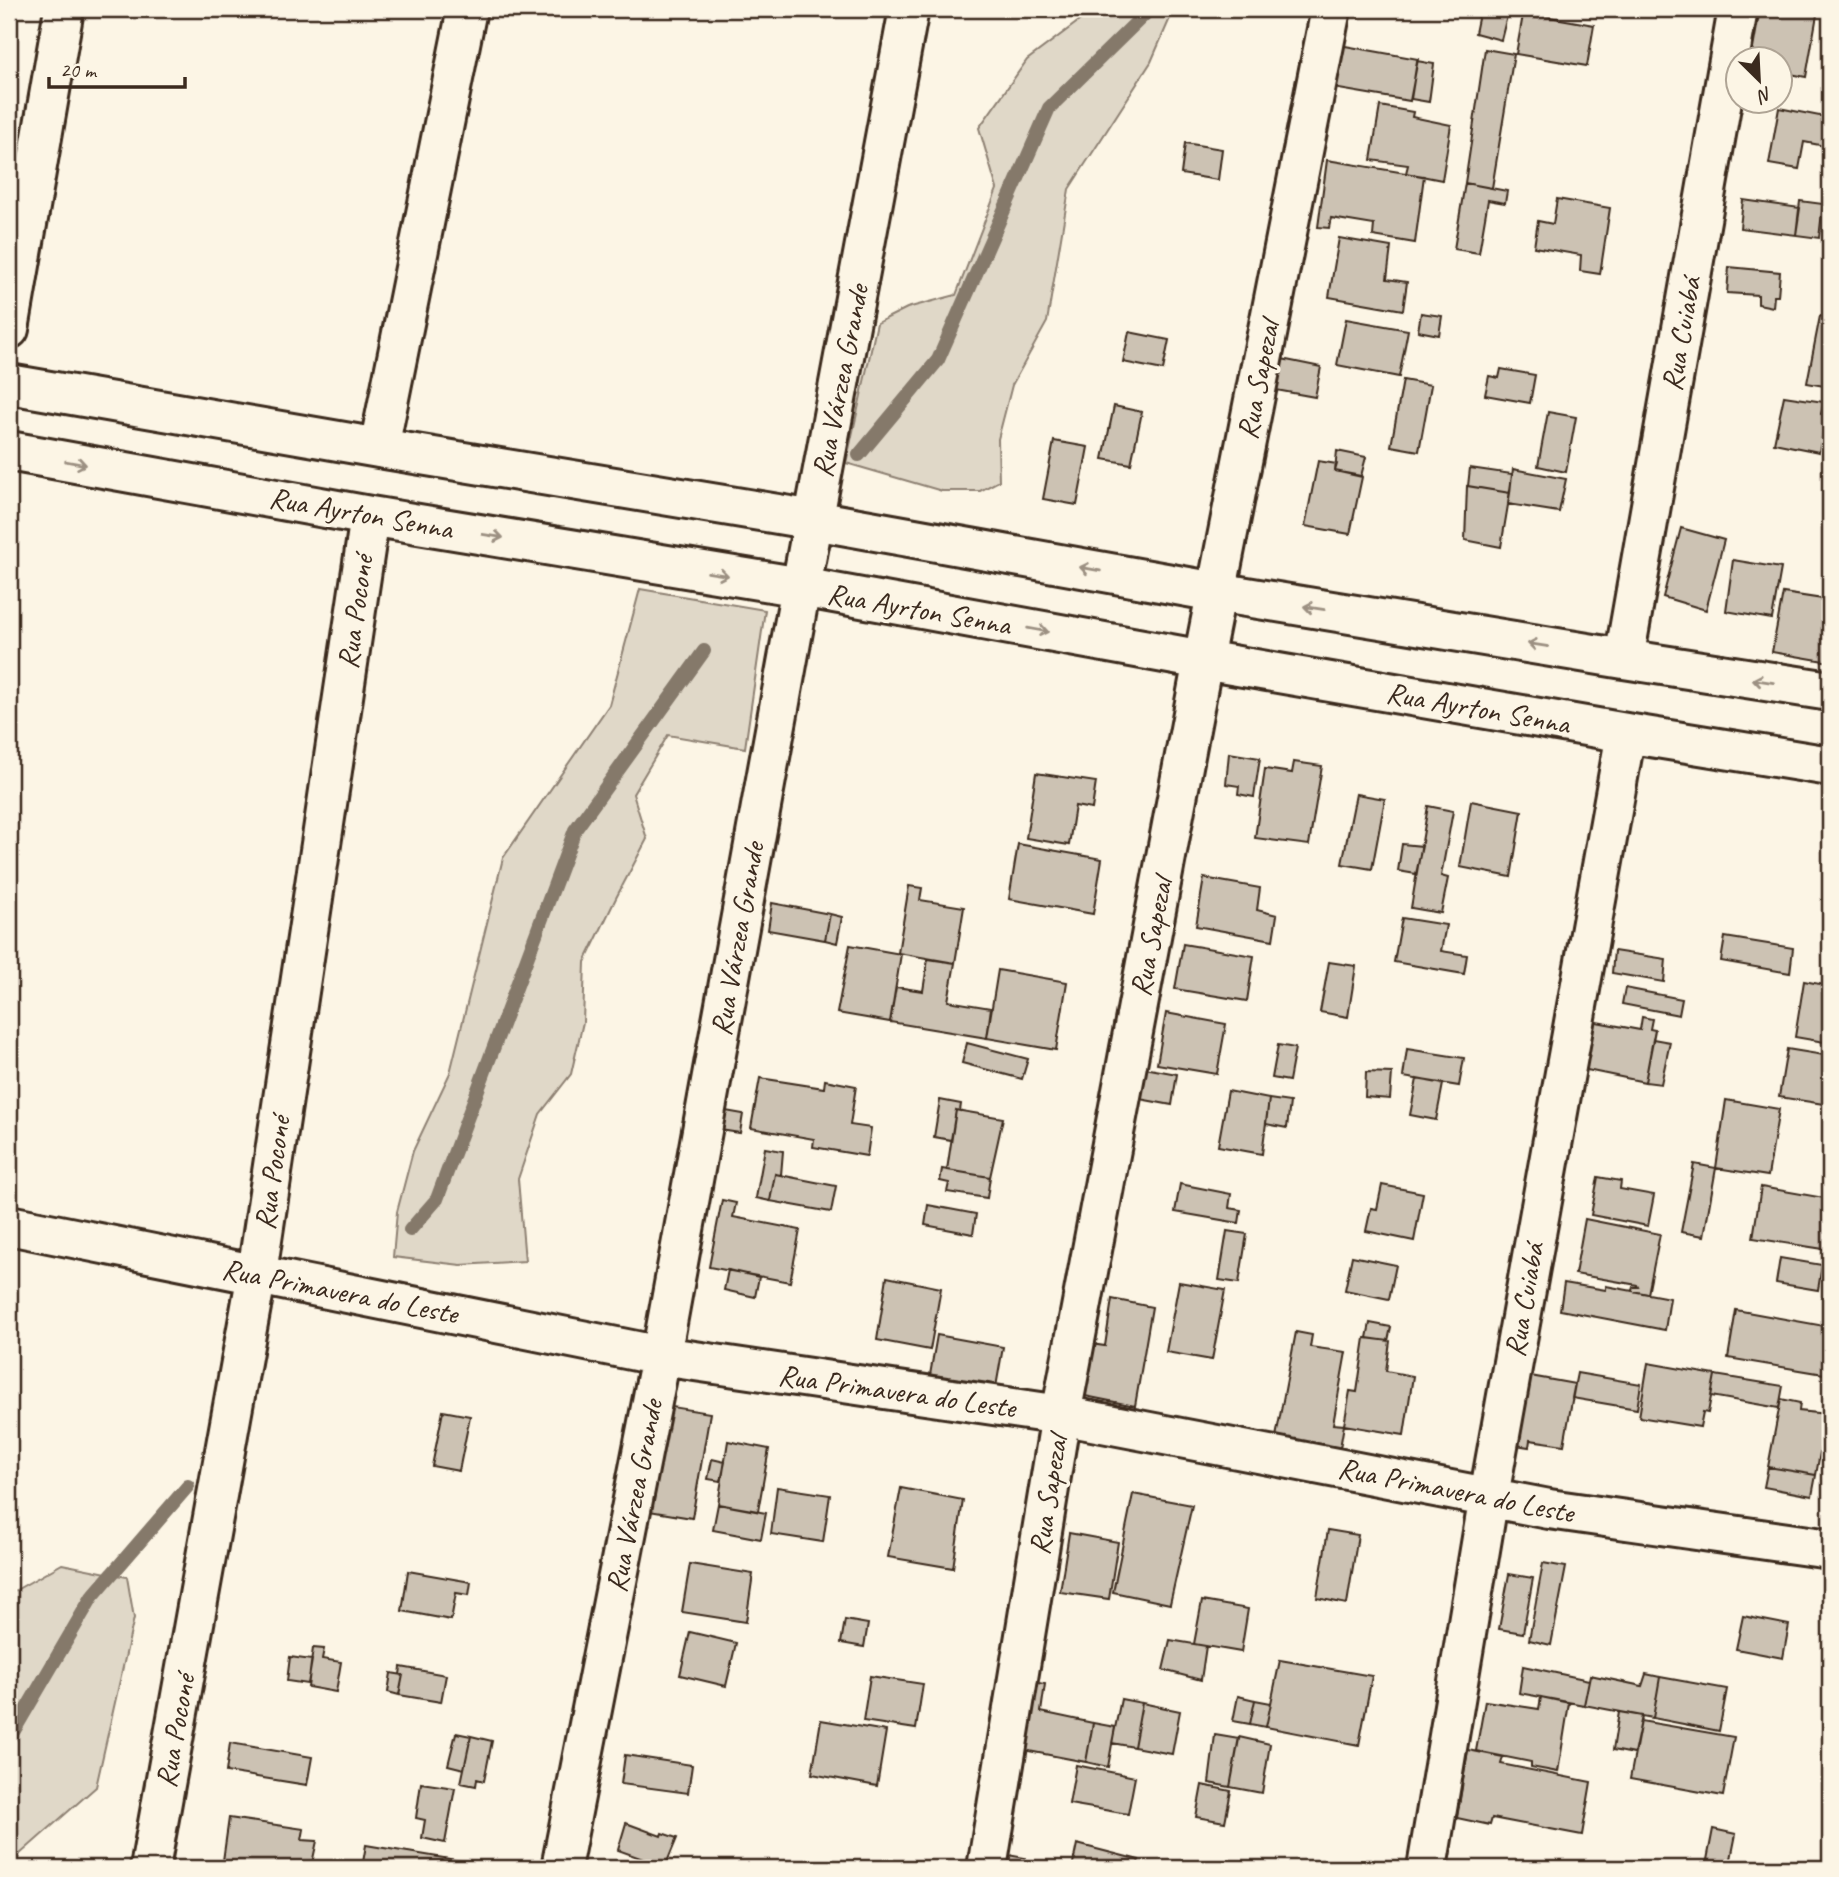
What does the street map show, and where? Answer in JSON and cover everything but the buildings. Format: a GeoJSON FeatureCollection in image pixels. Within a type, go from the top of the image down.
{"type":"FeatureCollection","features":[{"type":"Feature","properties":{"kind":"street"},"geometry":{"type":"LineString","coordinates":[[9,329],[64,9]]}},
{"type":"Feature","properties":{"kind":"street"},"geometry":{"type":"LineString","coordinates":[[379,448],[467,9]]}},
{"type":"Feature","properties":{"kind":"street","name":"Rua Várzea Grande"},"geometry":{"type":"LineString","coordinates":[[561,1868],[661,1356],[909,9]]}},
{"type":"Feature","properties":{"kind":"street","name":"Rua Sapezal"},"geometry":{"type":"LineString","coordinates":[[987,1868],[1061,1415],[1216,592],[1331,9]]}},
{"type":"Feature","properties":{"kind":"street","name":"Rua Cuiabá"},"geometry":{"type":"LineString","coordinates":[[1624,659],[1738,9]]}},
{"type":"Feature","properties":{"kind":"street"},"geometry":{"type":"LineString","coordinates":[[9,384],[814,520],[1216,592],[1830,691]]}},
{"type":"Feature","properties":{"kind":"street","name":"Rua Ayrton Senna"},"geometry":{"type":"LineString","coordinates":[[9,452],[370,516],[801,587],[1626,733],[1830,766]]}},
{"type":"Feature","properties":{"kind":"street","name":"Rua Poconé"},"geometry":{"type":"LineString","coordinates":[[150,1868],[257,1273],[370,516]]}},
{"type":"Feature","properties":{"kind":"street","name":"Rua Cuiabá"},"geometry":{"type":"LineString","coordinates":[[1427,1868],[1489,1496],[1626,733]]}},
{"type":"Feature","properties":{"kind":"street","name":"Rua Primavera do Leste"},"geometry":{"type":"LineString","coordinates":[[9,1224],[661,1356],[1061,1415],[1549,1509],[1830,1549]]}},
{"type":"Feature","properties":{"kind":"shaded area"},"geometry":{"type":"Polygon","coordinates":[[[1095,9],[1174,9],[1151,62],[1069,189],[1047,322],[1012,385],[998,439],[999,481],[980,491],[942,491],[846,463],[877,323],[907,308],[956,295],[997,189],[979,128],[1027,60],[1095,9]]]}},
{"type":"Feature","properties":{"kind":"shaded area"},"geometry":{"type":"Polygon","coordinates":[[[640,589],[765,610],[745,748],[668,735],[633,794],[647,839],[585,962],[583,1022],[571,1074],[540,1114],[518,1179],[525,1261],[461,1265],[393,1257],[397,1212],[413,1151],[450,1073],[503,858],[609,705],[640,589]]]}},
{"type":"Feature","properties":{"kind":"shaded area"},"geometry":{"type":"Polygon","coordinates":[[[62,1564],[127,1577],[134,1618],[96,1787],[20,1854],[13,1868],[9,1868],[9,1594],[62,1564]]]}},
{"type":"Feature","properties":{"kind":"waterway"},"geometry":{"type":"LineString","coordinates":[[859,455],[938,360],[1049,108],[1150,9]]}},
{"type":"Feature","properties":{"kind":"waterway"},"geometry":{"type":"LineString","coordinates":[[410,1230],[437,1199],[575,830],[704,651]]}},
{"type":"Feature","properties":{"kind":"waterway"},"geometry":{"type":"LineString","coordinates":[[9,1739],[92,1597],[188,1486]]}}]}
